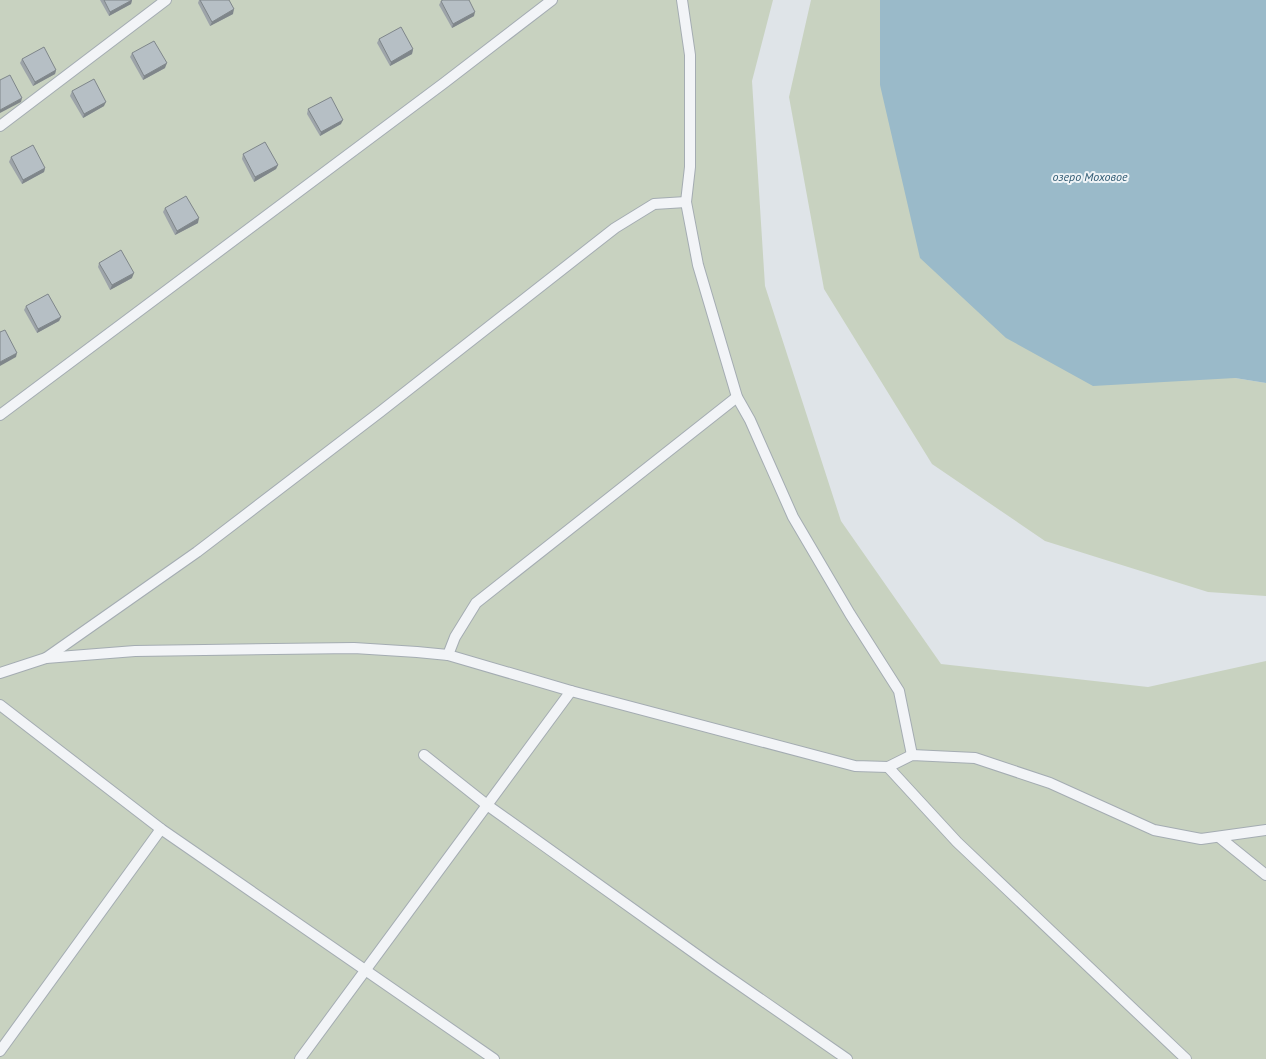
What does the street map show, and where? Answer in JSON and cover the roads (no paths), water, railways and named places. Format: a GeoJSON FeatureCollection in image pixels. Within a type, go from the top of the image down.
{"type":"FeatureCollection","features":[{"type":"Feature","properties":{"kind":"lane"},"geometry":{"type":"LineString","coordinates":[[0,126],[166,0]]}},
{"type":"Feature","properties":{"kind":"lane"},"geometry":{"type":"LineString","coordinates":[[0,415],[444,83],[552,0]]}},
{"type":"Feature","properties":{"kind":"lane"},"geometry":{"type":"LineString","coordinates":[[682,0],[690,55],[690,167],[686,202],[698,265],[736,397],[750,420],[793,517],[850,614],[899,691],[912,755]]}},
{"type":"Feature","properties":{"kind":"lane"},"geometry":{"type":"LineString","coordinates":[[46,658],[203,547],[380,412],[615,228],[654,204],[686,202]]}},
{"type":"Feature","properties":{"kind":"lane"},"geometry":{"type":"LineString","coordinates":[[448,655],[455,637],[476,603],[736,397]]}},
{"type":"Feature","properties":{"kind":"lane"},"geometry":{"type":"LineString","coordinates":[[0,673],[46,658],[135,651],[354,648],[448,655],[571,691],[855,766],[888,767],[912,755],[975,758],[1050,783],[1154,830],[1201,839],[1266,830]]}},
{"type":"Feature","properties":{"kind":"lane"},"geometry":{"type":"LineString","coordinates":[[300,1059],[571,691]]}},
{"type":"Feature","properties":{"kind":"lane"},"geometry":{"type":"LineString","coordinates":[[0,705],[161,829],[494,1059]]}},
{"type":"Feature","properties":{"kind":"lane"},"geometry":{"type":"LineString","coordinates":[[424,755],[487,805],[714,967],[847,1059]]}},
{"type":"Feature","properties":{"kind":"lane"},"geometry":{"type":"LineString","coordinates":[[888,767],[957,842],[1186,1059]]}},
{"type":"Feature","properties":{"kind":"lane"},"geometry":{"type":"LineString","coordinates":[[0,1051],[161,829]]}},
{"type":"Feature","properties":{"kind":"lane"},"geometry":{"type":"LineString","coordinates":[[1219,837],[1266,875]]}},
{"type":"Feature","properties":{"kind":"water","name":"озеро Моховое"},"geometry":{"type":"Polygon","coordinates":[[[880,0],[1266,0],[1266,383],[1235,378],[1093,386],[1006,338],[920,258],[880,85],[880,0]]]}}]}
